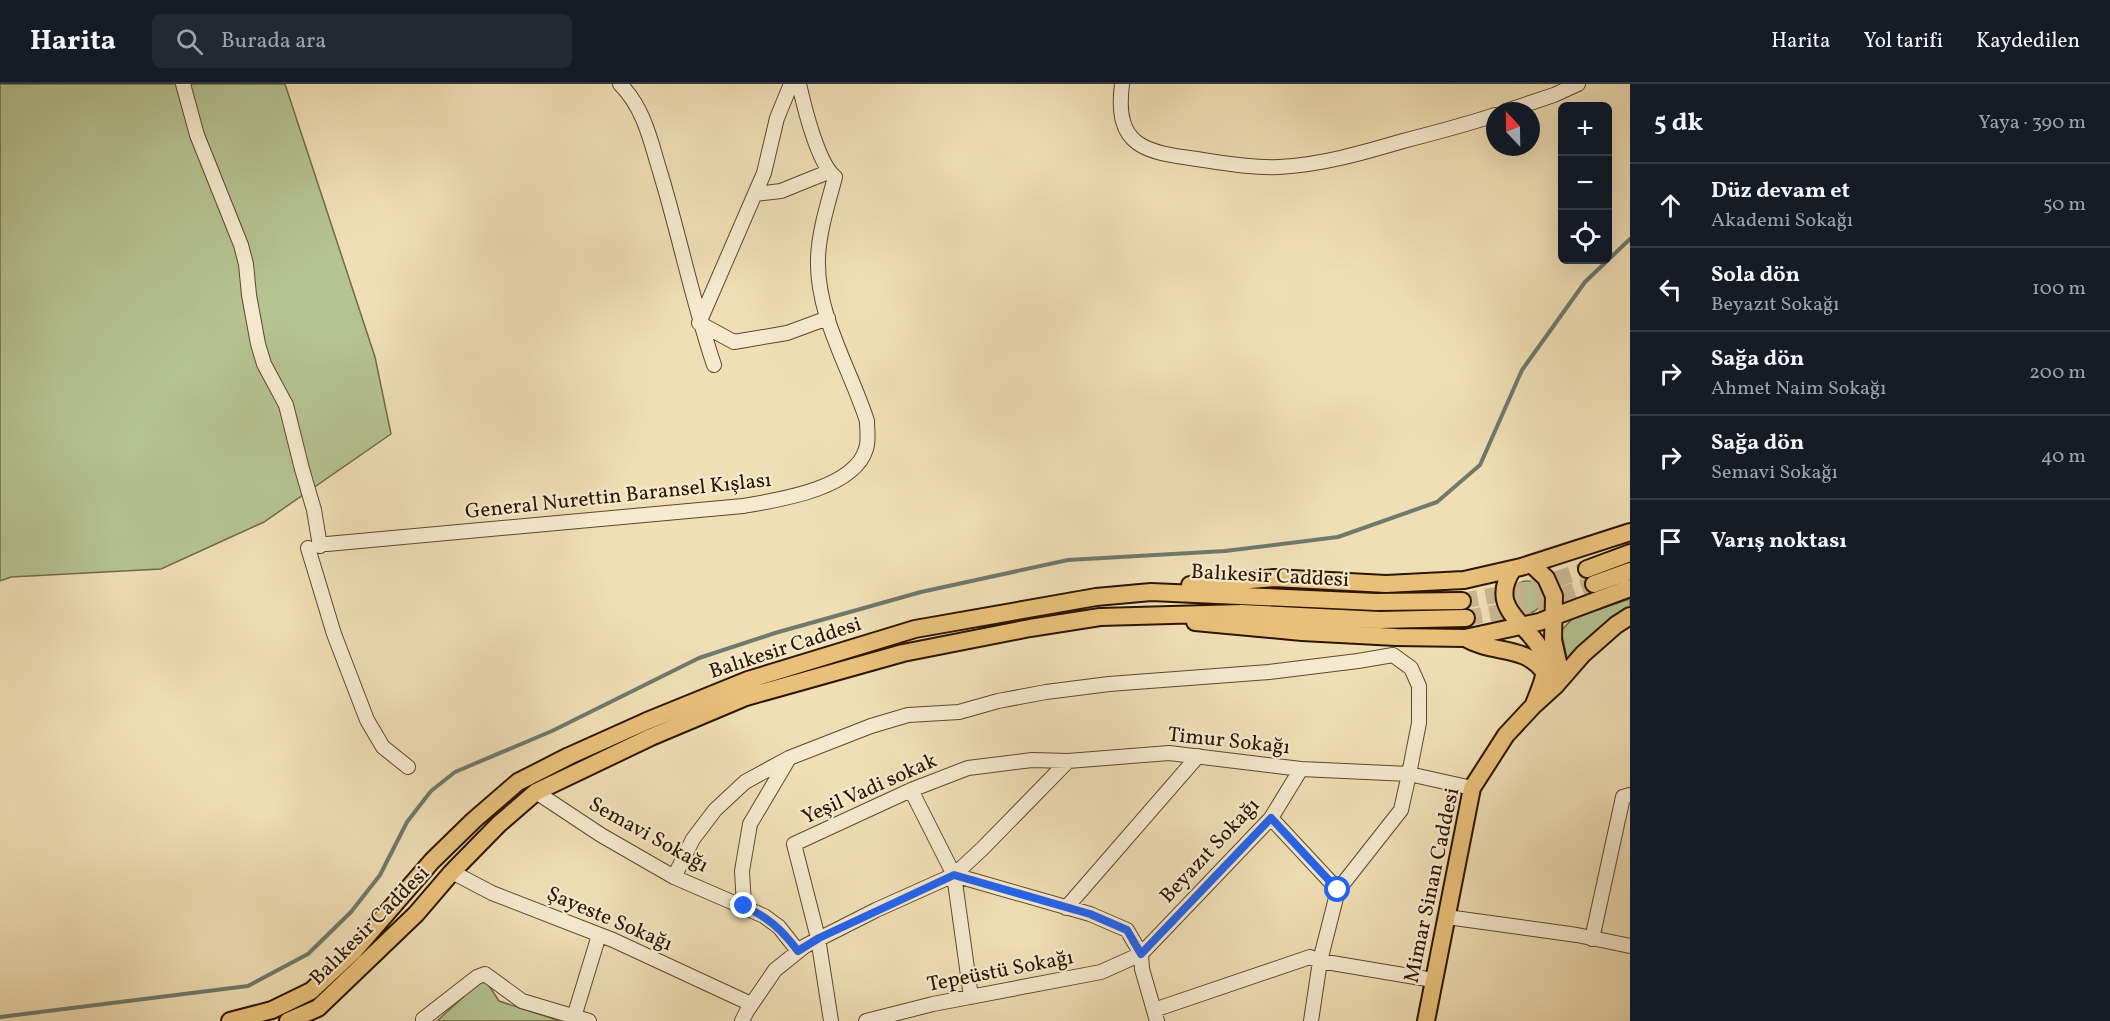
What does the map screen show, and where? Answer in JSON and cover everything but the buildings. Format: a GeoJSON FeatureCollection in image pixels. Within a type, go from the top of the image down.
{"type":"FeatureCollection","features":[{"type":"Feature","properties":{"kind":"main road"},"geometry":{"type":"LineString","coordinates":[[1151,592],[1195,584],[1274,578],[1386,584],[1482,577],[1531,564],[1630,532]]}},
{"type":"Feature","properties":{"kind":"main road"},"geometry":{"type":"LineString","coordinates":[[1630,553],[1590,577],[1630,571]]}},
{"type":"Feature","properties":{"kind":"main road"},"geometry":{"type":"LineString","coordinates":[[1531,564],[1546,578],[1555,604],[1554,650],[1560,671],[1551,679]]}},
{"type":"Feature","properties":{"kind":"main road"},"geometry":{"type":"LineString","coordinates":[[1514,569],[1507,581],[1504,597],[1511,613],[1538,645],[1551,679]]}},
{"type":"Feature","properties":{"kind":"main road"},"geometry":{"type":"LineString","coordinates":[[1150,615],[1208,625],[1302,632],[1465,638],[1521,627],[1554,617],[1630,588]]}},
{"type":"Feature","properties":{"kind":"main road","name":"Balıkesir Caddesi"},"geometry":{"type":"LineString","coordinates":[[230,1021],[272,1010],[311,991],[353,952],[432,861],[518,782],[647,721],[748,680],[915,629],[1096,597],[1151,592],[1376,602],[1462,601]]}},
{"type":"Feature","properties":{"kind":"main road","name":"Balıkesir Caddesi"},"geometry":{"type":"LineString","coordinates":[[288,1021],[318,1008],[417,914],[452,872],[499,824],[536,792],[651,737],[746,697],[903,653],[1100,617],[1242,613],[1380,620],[1466,618]]}},
{"type":"Feature","properties":{"kind":"main road","name":"Mimar Sinan Caddesi"},"geometry":{"type":"LineString","coordinates":[[1426,1021],[1472,788],[1506,735],[1534,705],[1551,679],[1630,616]]}},
{"type":"Feature","properties":{"kind":"main road"},"geometry":{"type":"LineString","coordinates":[[1465,638],[1476,645],[1528,657],[1538,663],[1551,679]]}},
{"type":"Feature","properties":{"kind":"main road"},"geometry":{"type":"LineString","coordinates":[[255,1021],[273,1016],[301,1002],[311,991]]}},
{"type":"Feature","properties":{"kind":"main road"},"geometry":{"type":"LineString","coordinates":[[304,1021],[318,1008]]}},
{"type":"Feature","properties":{"kind":"street"},"geometry":{"type":"LineString","coordinates":[[183,84],[197,135],[241,245],[258,344],[264,364],[286,405],[314,510],[334,634],[367,720],[383,747],[408,767]]}},
{"type":"Feature","properties":{"kind":"street"},"geometry":{"type":"LineString","coordinates":[[620,84],[632,96],[645,123],[666,192],[699,323],[714,365]]}},
{"type":"Feature","properties":{"kind":"street"},"geometry":{"type":"LineString","coordinates":[[699,323],[764,173],[777,118],[791,84]]}},
{"type":"Feature","properties":{"kind":"street","name":"General Nurettin Baransel Kışlası"},"geometry":{"type":"LineString","coordinates":[[318,546],[743,506],[798,495],[837,480],[860,462],[866,451],[868,440],[867,421],[828,318],[821,291],[818,260],[822,230],[835,177],[828,172],[807,117],[799,84]]}},
{"type":"Feature","properties":{"kind":"street"},"geometry":{"type":"LineString","coordinates":[[1122,84],[1121,117],[1126,131],[1136,142],[1148,150],[1162,154],[1221,162],[1276,167],[1321,162],[1380,148],[1486,118]]}},
{"type":"Feature","properties":{"kind":"street"},"geometry":{"type":"LineString","coordinates":[[1533,102],[1578,84]]}},
{"type":"Feature","properties":{"kind":"street"},"geometry":{"type":"LineString","coordinates":[[754,194],[782,191],[828,172]]}},
{"type":"Feature","properties":{"kind":"street"},"geometry":{"type":"LineString","coordinates":[[699,323],[734,342],[787,333],[828,318]]}},
{"type":"Feature","properties":{"kind":"street"},"geometry":{"type":"LineString","coordinates":[[674,877],[693,839],[714,810],[745,782],[789,758],[870,726],[908,716],[959,712],[998,701],[1046,692],[1109,684],[1269,672],[1393,655],[1411,668],[1419,686],[1419,723],[1401,810],[1338,890],[1320,961],[1311,1021]]}},
{"type":"Feature","properties":{"kind":"street","name":"Timur Sokağı"},"geometry":{"type":"LineString","coordinates":[[1068,761],[1169,753],[1301,769],[1409,774],[1472,788]]}},
{"type":"Feature","properties":{"kind":"street"},"geometry":{"type":"LineString","coordinates":[[1066,908],[1198,756]]}},
{"type":"Feature","properties":{"kind":"street"},"geometry":{"type":"LineString","coordinates":[[744,906],[742,872],[750,824],[789,758]]}},
{"type":"Feature","properties":{"kind":"street","name":"Yeşil Vadi sokak"},"geometry":{"type":"LineString","coordinates":[[831,1021],[819,938],[794,844],[911,790],[968,768],[1032,760],[1068,761]]}},
{"type":"Feature","properties":{"kind":"street"},"geometry":{"type":"LineString","coordinates":[[742,1021],[775,970],[798,951],[819,938],[954,875],[1068,761]]}},
{"type":"Feature","properties":{"kind":"street","name":"Beyazıt Sokağı"},"geometry":{"type":"LineString","coordinates":[[1141,954],[1271,818],[1301,769]]}},
{"type":"Feature","properties":{"kind":"street"},"geometry":{"type":"LineString","coordinates":[[911,790],[954,875],[971,997]]}},
{"type":"Feature","properties":{"kind":"street","name":"Semavi Sokağı"},"geometry":{"type":"LineString","coordinates":[[536,792],[602,835],[674,877],[764,916],[779,927],[798,951]]}},
{"type":"Feature","properties":{"kind":"street"},"geometry":{"type":"LineString","coordinates":[[1593,939],[1623,797],[1630,795]]}},
{"type":"Feature","properties":{"kind":"street"},"geometry":{"type":"LineString","coordinates":[[1271,818],[1338,890]]}},
{"type":"Feature","properties":{"kind":"street","name":"Şayeste Sokağı"},"geometry":{"type":"LineString","coordinates":[[452,872],[492,893],[599,935],[752,1004]]}},
{"type":"Feature","properties":{"kind":"street"},"geometry":{"type":"LineString","coordinates":[[954,875],[1090,914],[1127,930],[1141,954],[1142,969],[1156,1015],[1310,957],[1320,961],[1434,980]]}},
{"type":"Feature","properties":{"kind":"street"},"geometry":{"type":"LineString","coordinates":[[1447,917],[1630,946]]}},
{"type":"Feature","properties":{"kind":"street"},"geometry":{"type":"LineString","coordinates":[[574,1017],[599,935]]}},
{"type":"Feature","properties":{"kind":"street","name":"Tepeüstü Sokağı"},"geometry":{"type":"LineString","coordinates":[[866,1021],[933,1004],[1101,972],[1141,954]]}},
{"type":"Feature","properties":{"kind":"street"},"geometry":{"type":"LineString","coordinates":[[423,1019],[477,977],[485,974],[522,1001],[589,1021]]}},
{"type":"Feature","properties":{"kind":"green space"},"geometry":{"type":"Polygon","coordinates":[[[0,84],[285,84],[375,357],[391,434],[264,522],[161,569],[11,577],[0,581],[0,84]]]}},
{"type":"Feature","properties":{"kind":"green space"},"geometry":{"type":"Polygon","coordinates":[[[1527,581],[1538,586],[1543,597],[1538,608],[1527,613],[1516,608],[1511,597],[1516,586],[1527,581]]]}},
{"type":"Feature","properties":{"kind":"green space"},"geometry":{"type":"Polygon","coordinates":[[[1630,599],[1630,609],[1568,663],[1561,631],[1573,618],[1630,599]]]}},
{"type":"Feature","properties":{"kind":"green space"},"geometry":{"type":"Polygon","coordinates":[[[484,978],[499,1001],[560,1021],[437,1021],[484,978]]]}},
{"type":"Feature","properties":{"kind":"waterway"},"geometry":{"type":"LineString","coordinates":[[0,1017],[248,986],[308,954],[351,912],[380,875],[407,822],[431,791],[455,772],[552,731],[699,658],[775,633],[921,592],[1068,560],[1225,551],[1338,537],[1437,502],[1480,465],[1522,370],[1585,282],[1630,239]]}},
{"type":"Feature","properties":{"kind":"tunnel"},"geometry":{"type":"LineString","coordinates":[[1462,601],[1524,590],[1587,569]]}},
{"type":"Feature","properties":{"kind":"tunnel"},"geometry":{"type":"LineString","coordinates":[[1466,618],[1528,607],[1594,584]]}},
{"type":"Feature","properties":{"kind":"route"},"geometry":{"type":"LineString","coordinates":[[744,906],[779,927],[798,951],[876,910],[954,875],[1090,914],[1127,930],[1141,954],[1271,818],[1338,890]]}}]}
